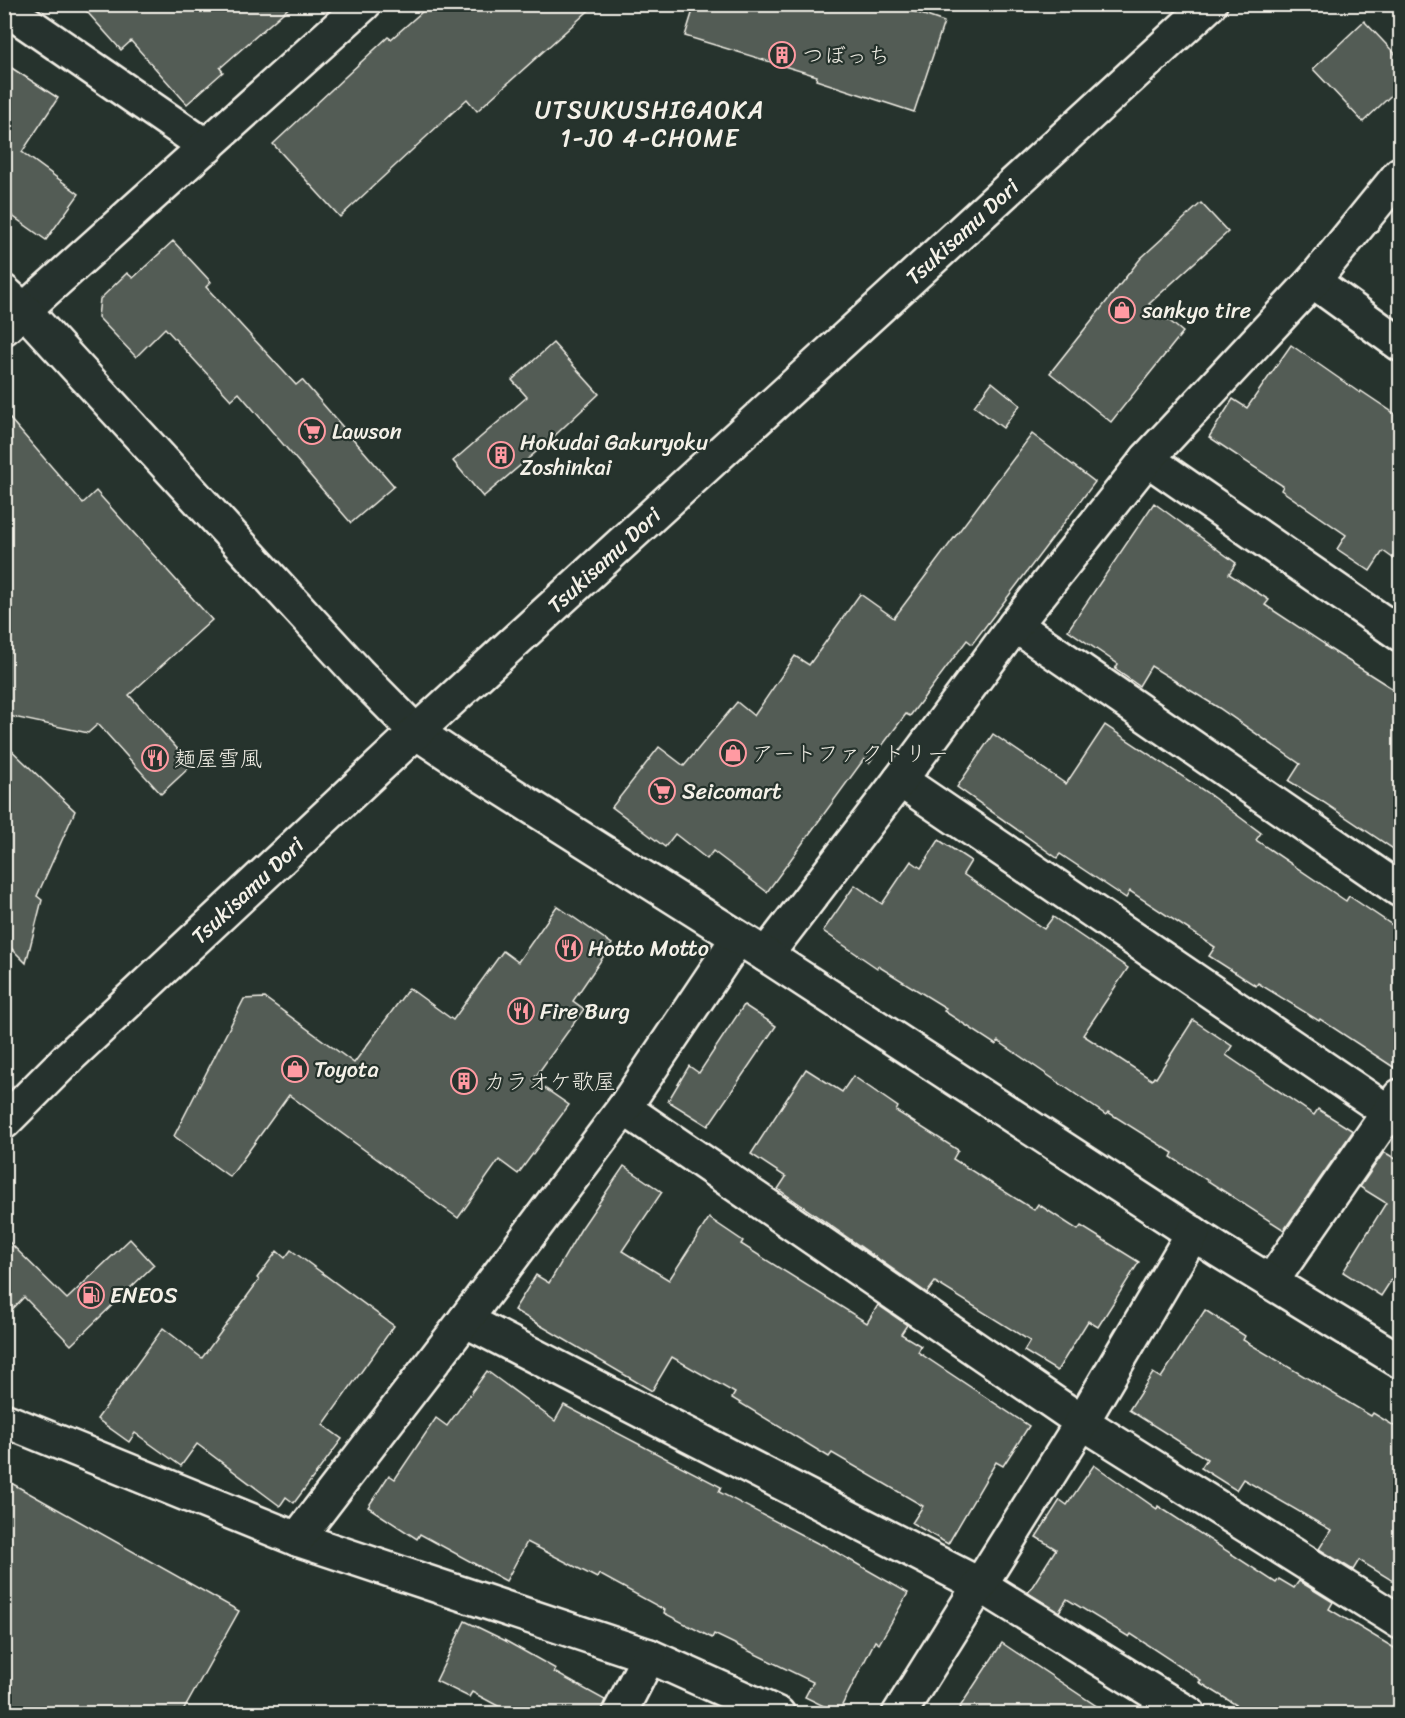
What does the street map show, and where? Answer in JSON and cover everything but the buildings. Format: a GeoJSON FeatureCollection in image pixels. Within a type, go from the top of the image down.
{"type":"FeatureCollection","features":[{"type":"Feature","properties":{"kind":"main road"},"geometry":{"type":"LineString","coordinates":[[364,4],[207,147],[11,310],[416,732],[766,955],[1192,1233],[1401,1361]]}},
{"type":"Feature","properties":{"kind":"main road","name":"Tsukisamu Dori"},"geometry":{"type":"LineString","coordinates":[[4,1122],[78,1049],[416,732],[1210,4]]}},
{"type":"Feature","properties":{"kind":"main road"},"geometry":{"type":"LineString","coordinates":[[20,10],[207,147]]}},
{"type":"Feature","properties":{"kind":"main road"},"geometry":{"type":"LineString","coordinates":[[766,955],[1015,625],[1147,459],[1313,281],[1401,174]]}},
{"type":"Feature","properties":{"kind":"main road"},"geometry":{"type":"LineString","coordinates":[[1313,281],[1401,344]]}},
{"type":"Feature","properties":{"kind":"main road"},"geometry":{"type":"LineString","coordinates":[[1147,459],[1401,634]]}},
{"type":"Feature","properties":{"kind":"main road"},"geometry":{"type":"LineString","coordinates":[[1015,625],[1401,890]]}},
{"type":"Feature","properties":{"kind":"main road"},"geometry":{"type":"LineString","coordinates":[[900,780],[1397,1109],[1271,1282]]}},
{"type":"Feature","properties":{"kind":"main road"},"geometry":{"type":"LineString","coordinates":[[297,1539],[624,1108],[738,938]]}},
{"type":"Feature","properties":{"kind":"main road"},"geometry":{"type":"LineString","coordinates":[[624,1108],[1082,1422],[1401,1622]]}},
{"type":"Feature","properties":{"kind":"main road"},"geometry":{"type":"LineString","coordinates":[[899,1713],[1082,1422],[1192,1233]]}},
{"type":"Feature","properties":{"kind":"main road"},"geometry":{"type":"LineString","coordinates":[[465,1320],[980,1585],[1189,1713]]}},
{"type":"Feature","properties":{"kind":"main road"},"geometry":{"type":"LineString","coordinates":[[4,1420],[297,1539],[650,1656],[778,1713]]}},
{"type":"Feature","properties":{"kind":"main road"},"geometry":{"type":"LineString","coordinates":[[620,1713],[650,1656]]}},
{"type":"Feature","properties":{"kind":"place","name":"つぼっち"},"geometry":{"type":"Point","coordinates":[782,55]}},
{"type":"Feature","properties":{"kind":"place","name":"sankyo tire"},"geometry":{"type":"Point","coordinates":[1122,310]}},
{"type":"Feature","properties":{"kind":"place","name":"Lawson"},"geometry":{"type":"Point","coordinates":[312,431]}},
{"type":"Feature","properties":{"kind":"place","name":"Hokudai Gakuryoku Zoshinkai"},"geometry":{"type":"Point","coordinates":[501,455]}},
{"type":"Feature","properties":{"kind":"place","name":"アートファクトリー"},"geometry":{"type":"Point","coordinates":[733,753]}},
{"type":"Feature","properties":{"kind":"place","name":"麺屋雪風"},"geometry":{"type":"Point","coordinates":[155,758]}},
{"type":"Feature","properties":{"kind":"place","name":"Seicomart"},"geometry":{"type":"Point","coordinates":[662,791]}},
{"type":"Feature","properties":{"kind":"place","name":"Hotto Motto"},"geometry":{"type":"Point","coordinates":[569,948]}},
{"type":"Feature","properties":{"kind":"place","name":"Fire Burg"},"geometry":{"type":"Point","coordinates":[521,1011]}},
{"type":"Feature","properties":{"kind":"place","name":"Toyota"},"geometry":{"type":"Point","coordinates":[295,1069]}},
{"type":"Feature","properties":{"kind":"place","name":"カラオケ歌屋"},"geometry":{"type":"Point","coordinates":[464,1081]}},
{"type":"Feature","properties":{"kind":"place","name":"ENEOS"},"geometry":{"type":"Point","coordinates":[91,1295]}},
{"type":"Feature","properties":{"kind":"district","name":"UTSUKUSHIGAOKA 1-JO 4-CHOME"},"geometry":{"type":"Point","coordinates":[650,124]}}]}
